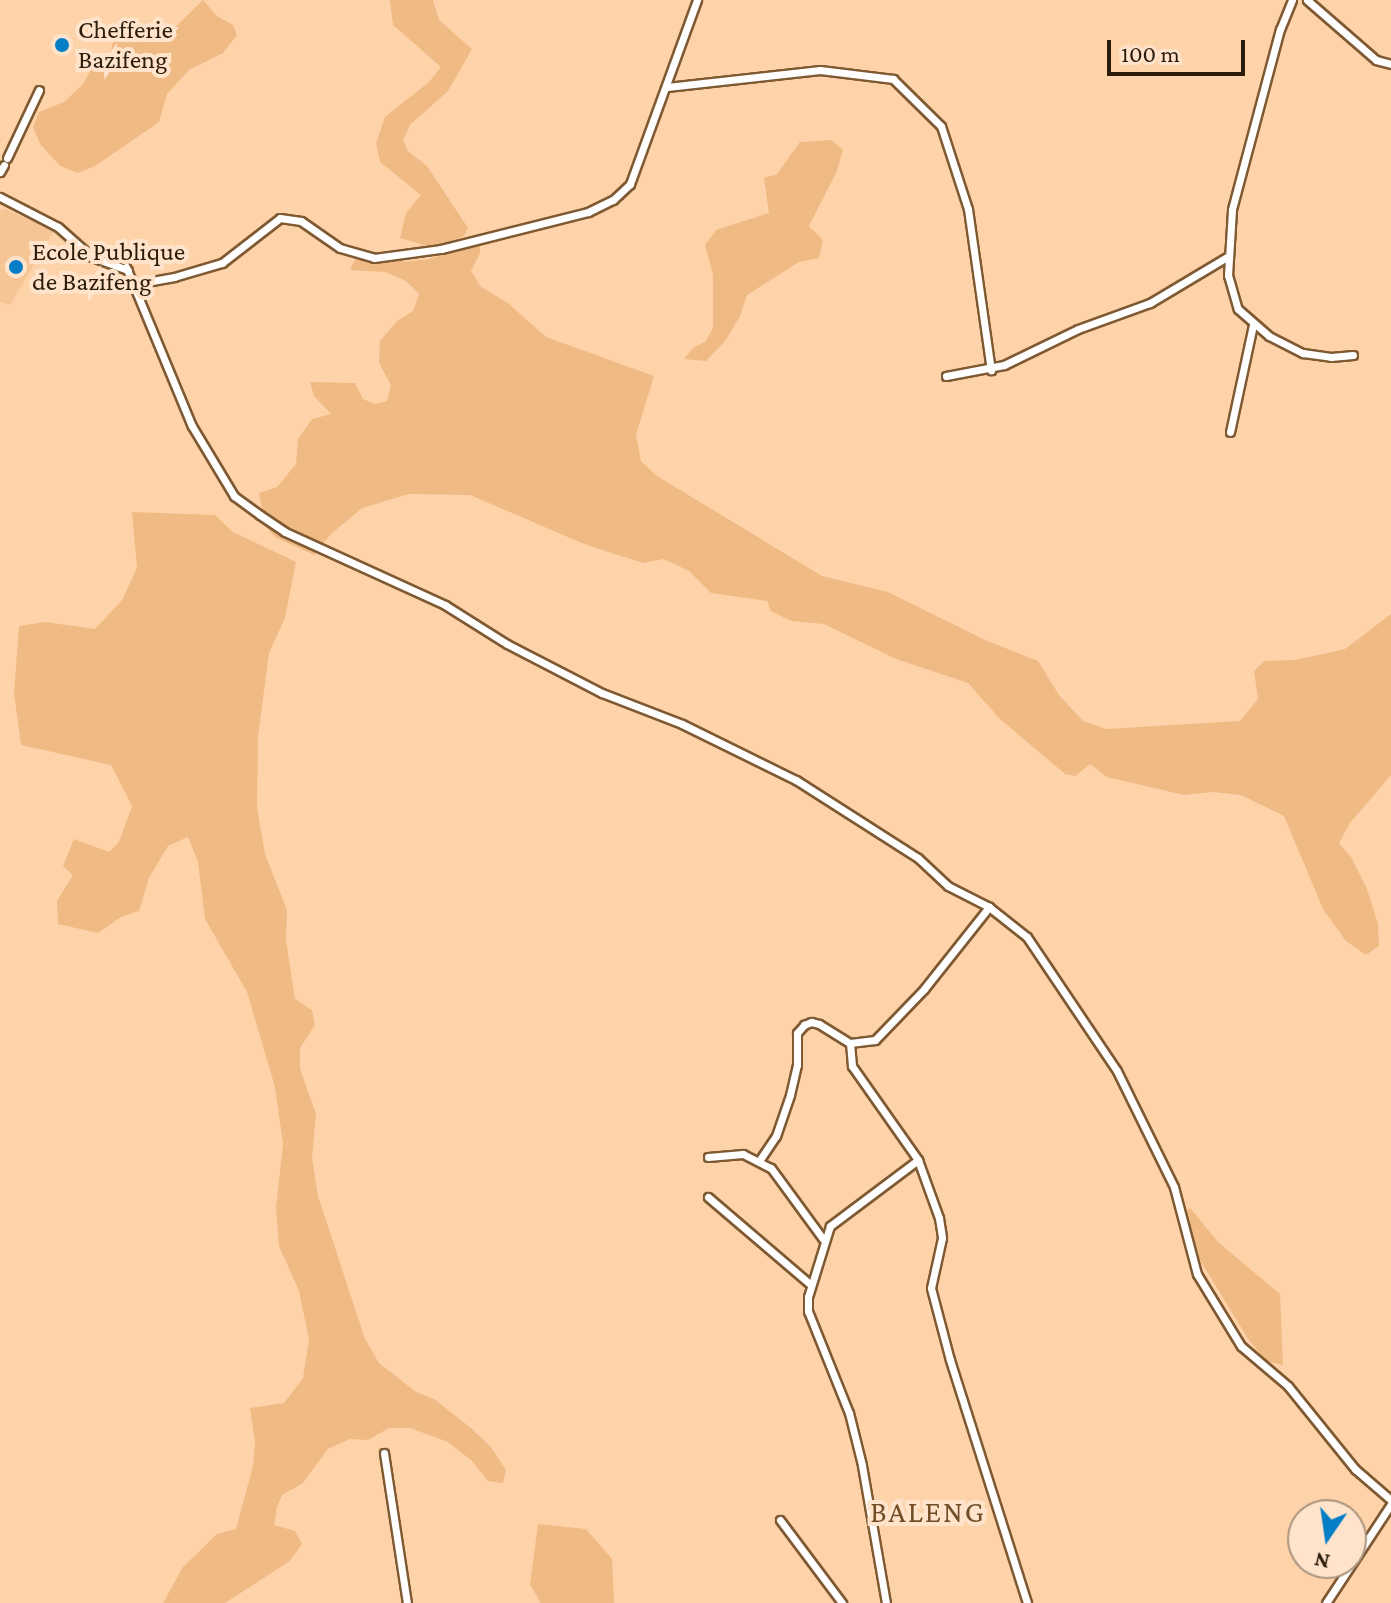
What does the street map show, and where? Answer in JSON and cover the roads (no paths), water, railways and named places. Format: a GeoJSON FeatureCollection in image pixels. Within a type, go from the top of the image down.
{"type":"FeatureCollection","features":[{"type":"Feature","properties":{"kind":"street"},"geometry":{"type":"LineString","coordinates":[[0,197],[58,227],[92,257],[126,267],[135,284],[209,268],[233,256],[280,218],[301,221],[340,248],[374,258],[441,249],[588,212],[613,200],[630,184],[697,0]]}},
{"type":"Feature","properties":{"kind":"street"},"geometry":{"type":"LineString","coordinates":[[1292,0],[1280,29],[1232,210],[1228,275],[1238,309],[1253,325],[1303,353],[1331,357],[1353,355]]}},
{"type":"Feature","properties":{"kind":"street"},"geometry":{"type":"LineString","coordinates":[[1307,0],[1376,60],[1391,64]]}},
{"type":"Feature","properties":{"kind":"street"},"geometry":{"type":"LineString","coordinates":[[667,87],[820,70],[893,79],[941,126],[968,209],[991,370]]}},
{"type":"Feature","properties":{"kind":"street"},"geometry":{"type":"LineString","coordinates":[[4,165],[39,90]]}},
{"type":"Feature","properties":{"kind":"street"},"geometry":{"type":"LineString","coordinates":[[946,376],[991,370],[1078,329],[1150,303],[1227,257]]}},
{"type":"Feature","properties":{"kind":"street"},"geometry":{"type":"LineString","coordinates":[[126,267],[192,426],[234,496],[285,532],[445,605],[507,644],[602,693],[682,724],[796,780],[918,858],[948,886],[989,907],[1027,937],[1117,1071],[1174,1187],[1197,1274],[1241,1346],[1288,1386],[1355,1469],[1391,1502],[1326,1603]]}},
{"type":"Feature","properties":{"kind":"street"},"geometry":{"type":"LineString","coordinates":[[1230,432],[1253,325]]}},
{"type":"Feature","properties":{"kind":"street"},"geometry":{"type":"LineString","coordinates":[[759,1161],[776,1136],[790,1095],[797,1065],[797,1033],[811,1022],[850,1043],[875,1040],[924,989],[989,907]]}},
{"type":"Feature","properties":{"kind":"street"},"geometry":{"type":"LineString","coordinates":[[850,1043],[852,1066],[918,1160],[939,1218],[942,1238],[931,1279],[934,1298],[1027,1603]]}},
{"type":"Feature","properties":{"kind":"street"},"geometry":{"type":"LineString","coordinates":[[708,1157],[743,1154],[771,1168],[823,1239]]}},
{"type":"Feature","properties":{"kind":"street"},"geometry":{"type":"LineString","coordinates":[[886,1603],[862,1465],[849,1413],[808,1311],[811,1285],[823,1239],[830,1226],[918,1160]]}},
{"type":"Feature","properties":{"kind":"street"},"geometry":{"type":"LineString","coordinates":[[708,1197],[811,1285]]}},
{"type":"Feature","properties":{"kind":"street"},"geometry":{"type":"LineString","coordinates":[[384,1453],[407,1603]]}},
{"type":"Feature","properties":{"kind":"street"},"geometry":{"type":"LineString","coordinates":[[780,1520],[842,1603]]}},
{"type":"Feature","properties":{"kind":"place","name":"Chefferie Bazifeng"},"geometry":{"type":"Point","coordinates":[62,45]}},
{"type":"Feature","properties":{"kind":"place","name":"Ecole Publique de Bazifeng"},"geometry":{"type":"Point","coordinates":[16,267]}},
{"type":"Feature","properties":{"kind":"district","name":"BALENG"},"geometry":{"type":"Point","coordinates":[928,1512]}}]}
